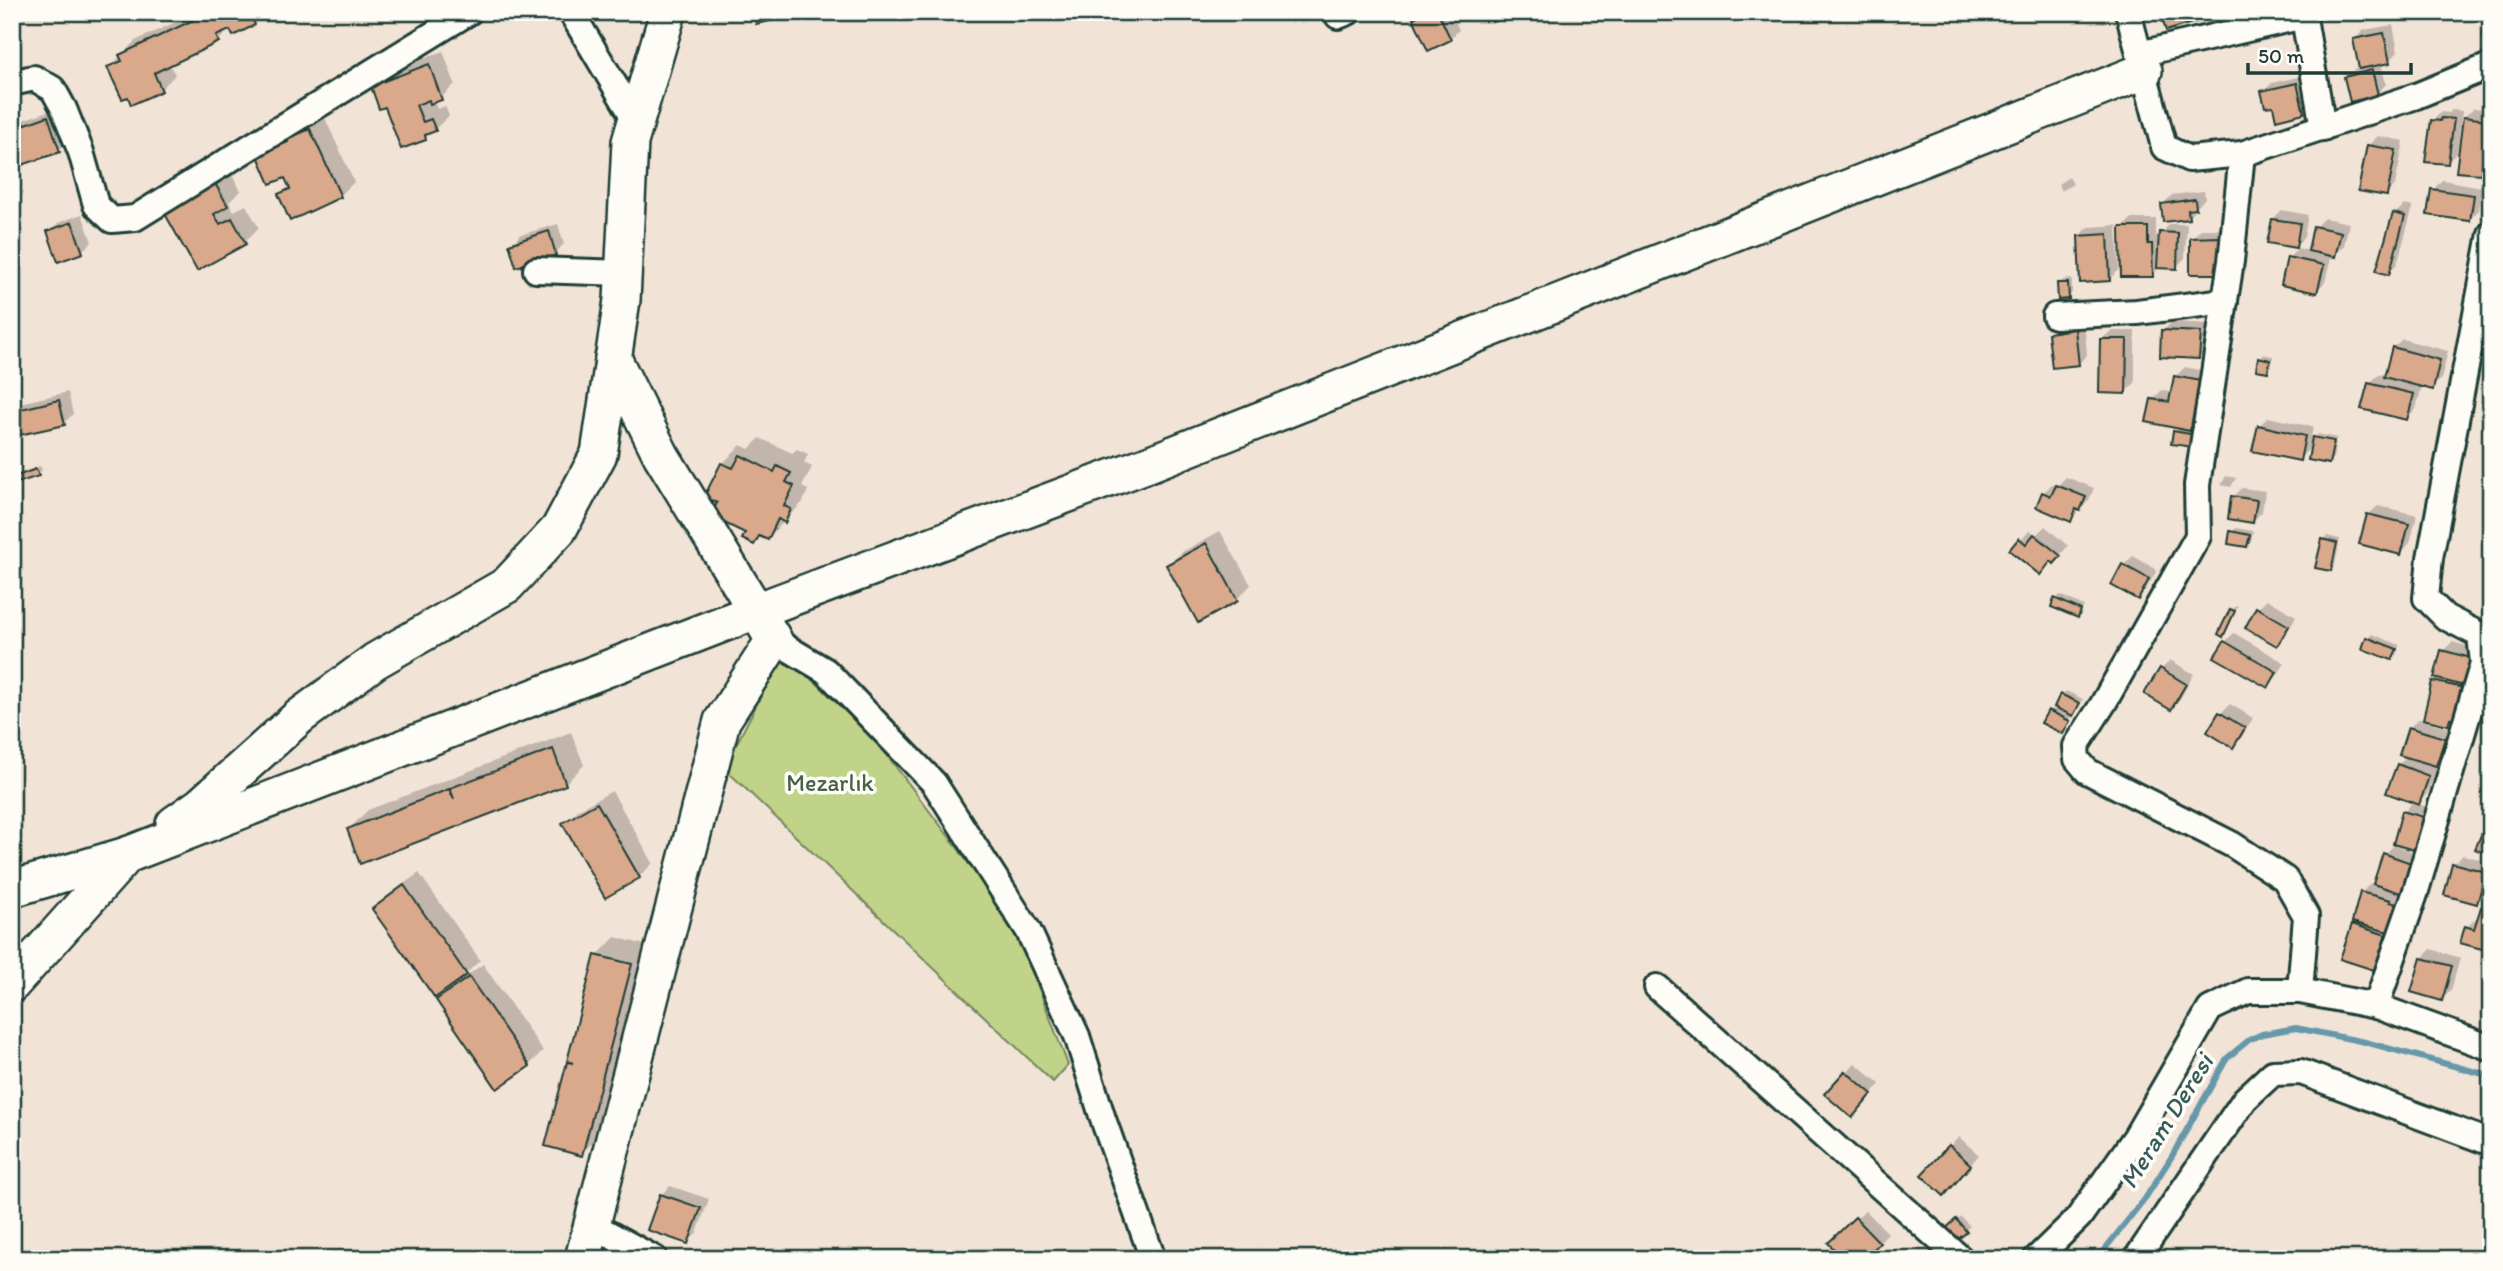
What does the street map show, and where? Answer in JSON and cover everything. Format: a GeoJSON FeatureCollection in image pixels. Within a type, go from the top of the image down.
{"type":"FeatureCollection","features":[{"type":"Feature","properties":{"kind":"street"},"geometry":{"type":"LineString","coordinates":[[12,83],[34,78],[53,89],[81,152],[96,205],[111,220],[135,218],[469,12]]}},
{"type":"Feature","properties":{"kind":"street"},"geometry":{"type":"LineString","coordinates":[[571,12],[636,121]]}},
{"type":"Feature","properties":{"kind":"street"},"geometry":{"type":"LineString","coordinates":[[12,984],[127,855],[201,805],[299,717],[374,661],[507,585],[559,528],[599,454],[622,300],[630,142],[668,12]]}},
{"type":"Feature","properties":{"kind":"street"},"geometry":{"type":"LineString","coordinates":[[2128,12],[2164,147],[2189,159],[2242,155],[2416,96],[2487,67],[2491,70]]}},
{"type":"Feature","properties":{"kind":"street"},"geometry":{"type":"LineString","coordinates":[[12,889],[127,855],[756,611],[1151,463],[2141,63],[2304,14],[2323,128]]}},
{"type":"Feature","properties":{"kind":"street"},"geometry":{"type":"LineString","coordinates":[[2242,155],[2225,301],[2197,485],[2198,536],[2103,704],[2076,746],[2077,760],[2087,771],[2233,845],[2285,879],[2306,916],[2300,990]]}},
{"type":"Feature","properties":{"kind":"street"},"geometry":{"type":"LineString","coordinates":[[2376,1006],[2415,894],[2483,663],[2480,635],[2445,617],[2426,597],[2430,558],[2491,234]]}},
{"type":"Feature","properties":{"kind":"street"},"geometry":{"type":"LineString","coordinates":[[536,270],[624,273]]}},
{"type":"Feature","properties":{"kind":"street"},"geometry":{"type":"LineString","coordinates":[[2055,316],[2137,312],[2225,301]]}},
{"type":"Feature","properties":{"kind":"street"},"geometry":{"type":"LineString","coordinates":[[614,358],[661,455],[774,640],[826,671],[934,783],[1028,930],[1077,1036],[1103,1119],[1153,1259]]}},
{"type":"Feature","properties":{"kind":"street"},"geometry":{"type":"LineString","coordinates":[[583,1259],[722,721],[774,640]]}},
{"type":"Feature","properties":{"kind":"street"},"geometry":{"type":"LineString","coordinates":[[1657,987],[1961,1259]]}},
{"type":"Feature","properties":{"kind":"street"},"geometry":{"type":"LineString","coordinates":[[2036,1259],[2079,1217],[2135,1138],[2210,1009],[2248,991],[2300,990],[2376,1006],[2491,1048]]}},
{"type":"Feature","properties":{"kind":"street"},"geometry":{"type":"LineString","coordinates":[[2136,1259],[2245,1099],[2273,1073],[2301,1072],[2491,1143]]}},
{"type":"Feature","properties":{"kind":"street"},"geometry":{"type":"LineString","coordinates":[[591,1224],[655,1259]]}},
{"type":"Feature","properties":{"kind":"green space","name":"Mezarlık"},"geometry":{"type":"Polygon","coordinates":[[[778,663],[798,665],[877,742],[959,850],[1018,934],[1068,1065],[1053,1082],[724,768],[778,663]]]}},
{"type":"Feature","properties":{"kind":"building"},"geometry":{"type":"Polygon","coordinates":[[[210,12],[250,12],[255,25],[233,36],[230,30],[216,36],[219,42],[154,73],[162,91],[131,105],[128,97],[122,99],[107,67],[122,61],[119,55],[210,12]]]}},
{"type":"Feature","properties":{"kind":"building"},"geometry":{"type":"Polygon","coordinates":[[[778,12],[779,19],[756,24],[754,14],[778,12]]]}},
{"type":"Feature","properties":{"kind":"building"},"geometry":{"type":"Polygon","coordinates":[[[1425,12],[1438,12],[1451,40],[1428,51],[1413,18],[1425,12]]]}},
{"type":"Feature","properties":{"kind":"building"},"geometry":{"type":"Polygon","coordinates":[[[1489,12],[1526,12],[1492,22],[1489,12]]]}},
{"type":"Feature","properties":{"kind":"building"},"geometry":{"type":"Polygon","coordinates":[[[2160,12],[2203,12],[2205,19],[2166,31],[2160,12]]]}},
{"type":"Feature","properties":{"kind":"building"},"geometry":{"type":"Polygon","coordinates":[[[2486,12],[2491,12],[2491,39],[2483,38],[2486,12]]]}},
{"type":"Feature","properties":{"kind":"building"},"geometry":{"type":"Polygon","coordinates":[[[2384,33],[2390,63],[2359,69],[2353,39],[2384,33]]]}},
{"type":"Feature","properties":{"kind":"building"},"geometry":{"type":"Polygon","coordinates":[[[429,64],[442,100],[430,104],[429,100],[416,105],[423,122],[431,119],[436,131],[425,135],[426,140],[401,149],[385,107],[379,109],[371,86],[429,64]]]}},
{"type":"Feature","properties":{"kind":"building"},"geometry":{"type":"Polygon","coordinates":[[[2372,70],[2378,95],[2350,102],[2344,77],[2372,70]]]}},
{"type":"Feature","properties":{"kind":"building"},"geometry":{"type":"Polygon","coordinates":[[[2297,83],[2304,113],[2276,120],[2273,106],[2265,107],[2261,91],[2297,83]]]}},
{"type":"Feature","properties":{"kind":"building"},"geometry":{"type":"Polygon","coordinates":[[[48,116],[60,152],[16,167],[12,157],[12,129],[48,116]]]}},
{"type":"Feature","properties":{"kind":"building"},"geometry":{"type":"Polygon","coordinates":[[[2463,117],[2488,120],[2481,174],[2456,172],[2463,117]]]}},
{"type":"Feature","properties":{"kind":"building"},"geometry":{"type":"Polygon","coordinates":[[[2441,118],[2454,119],[2448,164],[2425,162],[2431,120],[2440,121],[2441,118]]]}},
{"type":"Feature","properties":{"kind":"building"},"geometry":{"type":"Polygon","coordinates":[[[310,129],[341,197],[290,221],[278,194],[290,189],[285,178],[270,184],[258,156],[310,129]]]}},
{"type":"Feature","properties":{"kind":"building"},"geometry":{"type":"Polygon","coordinates":[[[2367,145],[2396,150],[2387,196],[2358,191],[2367,145]]]}},
{"type":"Feature","properties":{"kind":"building"},"geometry":{"type":"Polygon","coordinates":[[[213,180],[228,206],[214,214],[220,224],[232,218],[246,244],[197,271],[160,205],[213,180]]]}},
{"type":"Feature","properties":{"kind":"building"},"geometry":{"type":"Polygon","coordinates":[[[2431,189],[2474,195],[2470,221],[2427,215],[2431,189]]]}},
{"type":"Feature","properties":{"kind":"building"},"geometry":{"type":"Polygon","coordinates":[[[2195,199],[2196,209],[2188,210],[2189,219],[2163,222],[2161,204],[2195,199]]]}},
{"type":"Feature","properties":{"kind":"building"},"geometry":{"type":"Polygon","coordinates":[[[2393,213],[2405,216],[2389,275],[2376,271],[2393,213]]]}},
{"type":"Feature","properties":{"kind":"building"},"geometry":{"type":"Polygon","coordinates":[[[2272,219],[2300,223],[2296,248],[2267,243],[2272,219]]]}},
{"type":"Feature","properties":{"kind":"building"},"geometry":{"type":"Polygon","coordinates":[[[72,222],[83,253],[58,262],[47,231],[72,222]]]}},
{"type":"Feature","properties":{"kind":"building"},"geometry":{"type":"Polygon","coordinates":[[[2313,226],[2341,232],[2335,257],[2308,251],[2313,226]]]}},
{"type":"Feature","properties":{"kind":"building"},"geometry":{"type":"Polygon","coordinates":[[[2120,227],[2148,227],[2148,244],[2152,244],[2153,277],[2121,277],[2120,227]]]}},
{"type":"Feature","properties":{"kind":"building"},"geometry":{"type":"Polygon","coordinates":[[[549,231],[556,255],[516,267],[509,244],[549,231]]]}},
{"type":"Feature","properties":{"kind":"building"},"geometry":{"type":"Polygon","coordinates":[[[2159,232],[2178,233],[2177,269],[2157,268],[2159,232]]]}},
{"type":"Feature","properties":{"kind":"building"},"geometry":{"type":"Polygon","coordinates":[[[2108,234],[2110,281],[2080,283],[2078,236],[2108,234]]]}},
{"type":"Feature","properties":{"kind":"building"},"geometry":{"type":"Polygon","coordinates":[[[2220,237],[2220,274],[2190,274],[2190,238],[2220,237]]]}},
{"type":"Feature","properties":{"kind":"building"},"geometry":{"type":"Polygon","coordinates":[[[2287,257],[2324,265],[2317,293],[2281,285],[2287,257]]]}},
{"type":"Feature","properties":{"kind":"building"},"geometry":{"type":"Polygon","coordinates":[[[2057,283],[2068,283],[2069,299],[2058,300],[2057,283]]]}},
{"type":"Feature","properties":{"kind":"building"},"geometry":{"type":"Polygon","coordinates":[[[2075,329],[2079,365],[2052,368],[2048,333],[2075,329]]]}},
{"type":"Feature","properties":{"kind":"building"},"geometry":{"type":"Polygon","coordinates":[[[2161,330],[2201,332],[2199,359],[2160,357],[2161,330]]]}},
{"type":"Feature","properties":{"kind":"building"},"geometry":{"type":"Polygon","coordinates":[[[2100,339],[2127,339],[2126,394],[2099,393],[2100,339]]]}},
{"type":"Feature","properties":{"kind":"building"},"geometry":{"type":"Polygon","coordinates":[[[2392,347],[2440,360],[2433,390],[2384,377],[2392,347]]]}},
{"type":"Feature","properties":{"kind":"building"},"geometry":{"type":"Polygon","coordinates":[[[2258,357],[2270,360],[2268,372],[2256,370],[2258,357]]]}},
{"type":"Feature","properties":{"kind":"building"},"geometry":{"type":"Polygon","coordinates":[[[2174,376],[2201,381],[2190,431],[2146,422],[2151,399],[2169,402],[2174,376]]]}},
{"type":"Feature","properties":{"kind":"building"},"geometry":{"type":"Polygon","coordinates":[[[2368,383],[2414,394],[2407,420],[2361,409],[2368,383]]]}},
{"type":"Feature","properties":{"kind":"building"},"geometry":{"type":"Polygon","coordinates":[[[59,400],[65,425],[19,435],[13,411],[59,400]]]}},
{"type":"Feature","properties":{"kind":"building"},"geometry":{"type":"Polygon","coordinates":[[[2258,425],[2305,436],[2300,461],[2252,451],[2258,425]]]}},
{"type":"Feature","properties":{"kind":"building"},"geometry":{"type":"Polygon","coordinates":[[[2173,431],[2196,435],[2193,447],[2171,444],[2173,431]]]}},
{"type":"Feature","properties":{"kind":"building"},"geometry":{"type":"Polygon","coordinates":[[[2312,437],[2334,441],[2329,464],[2308,460],[2312,437]]]}},
{"type":"Feature","properties":{"kind":"building"},"geometry":{"type":"Polygon","coordinates":[[[740,455],[774,472],[777,466],[791,473],[786,482],[794,486],[784,506],[791,509],[785,523],[778,519],[768,540],[759,536],[754,545],[742,539],[745,533],[710,516],[717,503],[704,497],[721,463],[733,468],[740,455]]]}},
{"type":"Feature","properties":{"kind":"building"},"geometry":{"type":"Polygon","coordinates":[[[36,469],[39,476],[17,483],[14,477],[36,469]]]}},
{"type":"Feature","properties":{"kind":"building"},"geometry":{"type":"Polygon","coordinates":[[[2056,485],[2086,497],[2080,511],[2076,509],[2071,522],[2036,507],[2042,492],[2051,496],[2056,485]]]}},
{"type":"Feature","properties":{"kind":"building"},"geometry":{"type":"Polygon","coordinates":[[[2231,496],[2257,500],[2253,523],[2228,519],[2231,496]]]}},
{"type":"Feature","properties":{"kind":"building"},"geometry":{"type":"Polygon","coordinates":[[[2367,514],[2409,524],[2401,555],[2359,544],[2367,514]]]}},
{"type":"Feature","properties":{"kind":"building"},"geometry":{"type":"Polygon","coordinates":[[[2230,531],[2250,535],[2247,547],[2228,544],[2230,531]]]}},
{"type":"Feature","properties":{"kind":"building"},"geometry":{"type":"Polygon","coordinates":[[[2034,534],[2061,556],[2054,564],[2051,561],[2040,575],[2009,550],[2019,538],[2026,544],[2034,534]]]}},
{"type":"Feature","properties":{"kind":"building"},"geometry":{"type":"Polygon","coordinates":[[[2322,539],[2337,543],[2331,571],[2315,568],[2322,539]]]}},
{"type":"Feature","properties":{"kind":"building"},"geometry":{"type":"Polygon","coordinates":[[[1206,543],[1238,601],[1198,623],[1166,565],[1206,543]]]}},
{"type":"Feature","properties":{"kind":"building"},"geometry":{"type":"Polygon","coordinates":[[[2122,564],[2149,579],[2138,600],[2111,585],[2122,564]]]}},
{"type":"Feature","properties":{"kind":"building"},"geometry":{"type":"Polygon","coordinates":[[[2054,598],[2081,610],[2078,618],[2051,607],[2054,598]]]}},
{"type":"Feature","properties":{"kind":"building"},"geometry":{"type":"Polygon","coordinates":[[[2256,607],[2289,626],[2277,646],[2245,628],[2256,607]]]}},
{"type":"Feature","properties":{"kind":"building"},"geometry":{"type":"Polygon","coordinates":[[[2230,609],[2235,611],[2223,637],[2218,634],[2230,609]]]}},
{"type":"Feature","properties":{"kind":"building"},"geometry":{"type":"Polygon","coordinates":[[[2366,637],[2397,649],[2392,660],[2362,649],[2366,637]]]}},
{"type":"Feature","properties":{"kind":"building"},"geometry":{"type":"Polygon","coordinates":[[[2224,641],[2277,672],[2268,688],[2214,657],[2224,641]]]}},
{"type":"Feature","properties":{"kind":"building"},"geometry":{"type":"Polygon","coordinates":[[[2441,650],[2471,658],[2464,686],[2434,678],[2441,650]]]}},
{"type":"Feature","properties":{"kind":"building"},"geometry":{"type":"Polygon","coordinates":[[[2160,668],[2186,684],[2171,710],[2144,694],[2160,668]]]}},
{"type":"Feature","properties":{"kind":"building"},"geometry":{"type":"Polygon","coordinates":[[[2432,681],[2468,689],[2461,720],[2450,718],[2448,725],[2423,719],[2432,681]]]}},
{"type":"Feature","properties":{"kind":"building"},"geometry":{"type":"Polygon","coordinates":[[[2060,694],[2080,703],[2073,716],[2054,707],[2060,694]]]}},
{"type":"Feature","properties":{"kind":"building"},"geometry":{"type":"Polygon","coordinates":[[[2048,710],[2070,721],[2063,734],[2041,723],[2048,710]]]}},
{"type":"Feature","properties":{"kind":"building"},"geometry":{"type":"Polygon","coordinates":[[[2219,712],[2245,728],[2233,748],[2207,732],[2219,712]]]}},
{"type":"Feature","properties":{"kind":"building"},"geometry":{"type":"Polygon","coordinates":[[[2408,727],[2445,738],[2436,766],[2399,755],[2408,727]]]}},
{"type":"Feature","properties":{"kind":"building"},"geometry":{"type":"Polygon","coordinates":[[[553,749],[566,785],[360,864],[347,829],[449,789],[454,799],[450,788],[553,749]]]}},
{"type":"Feature","properties":{"kind":"building"},"geometry":{"type":"Polygon","coordinates":[[[2397,764],[2429,776],[2419,805],[2386,793],[2397,764]]]}},
{"type":"Feature","properties":{"kind":"building"},"geometry":{"type":"Polygon","coordinates":[[[597,803],[640,878],[605,898],[562,823],[597,803]]]}},
{"type":"Feature","properties":{"kind":"building"},"geometry":{"type":"Polygon","coordinates":[[[2402,811],[2427,818],[2419,847],[2416,846],[2414,850],[2393,844],[2402,811]]]}},
{"type":"Feature","properties":{"kind":"building"},"geometry":{"type":"Polygon","coordinates":[[[2488,819],[2491,820],[2491,856],[2475,849],[2488,819]]]}},
{"type":"Feature","properties":{"kind":"building"},"geometry":{"type":"Polygon","coordinates":[[[2383,853],[2414,864],[2404,894],[2373,884],[2383,853]]]}},
{"type":"Feature","properties":{"kind":"building"},"geometry":{"type":"Polygon","coordinates":[[[2452,863],[2486,872],[2477,904],[2444,895],[2452,863]]]}},
{"type":"Feature","properties":{"kind":"building"},"geometry":{"type":"Polygon","coordinates":[[[404,885],[467,975],[435,998],[372,909],[404,885]]]}},
{"type":"Feature","properties":{"kind":"building"},"geometry":{"type":"Polygon","coordinates":[[[2360,892],[2400,905],[2392,933],[2352,922],[2360,892]]]}},
{"type":"Feature","properties":{"kind":"building"},"geometry":{"type":"Polygon","coordinates":[[[2481,907],[2491,910],[2489,951],[2460,943],[2465,926],[2474,929],[2481,907]]]}},
{"type":"Feature","properties":{"kind":"building"},"geometry":{"type":"Polygon","coordinates":[[[2352,924],[2386,935],[2374,970],[2340,959],[2352,924]]]}},
{"type":"Feature","properties":{"kind":"building"},"geometry":{"type":"Polygon","coordinates":[[[595,955],[632,964],[582,1156],[545,1146],[567,1062],[573,1063],[567,1061],[595,955]]]}},
{"type":"Feature","properties":{"kind":"building"},"geometry":{"type":"Polygon","coordinates":[[[2421,958],[2452,966],[2442,1001],[2411,992],[2421,958]]]}},
{"type":"Feature","properties":{"kind":"building"},"geometry":{"type":"Polygon","coordinates":[[[469,977],[530,1066],[497,1089],[436,1000],[469,977]]]}},
{"type":"Feature","properties":{"kind":"building"},"geometry":{"type":"Polygon","coordinates":[[[1845,1071],[1872,1094],[1852,1118],[1824,1094],[1845,1071]]]}},
{"type":"Feature","properties":{"kind":"building"},"geometry":{"type":"Polygon","coordinates":[[[1949,1145],[1971,1165],[1944,1196],[1921,1175],[1949,1145]]]}},
{"type":"Feature","properties":{"kind":"building"},"geometry":{"type":"Polygon","coordinates":[[[660,1194],[701,1208],[688,1244],[647,1230],[660,1194]]]}},
{"type":"Feature","properties":{"kind":"building"},"geometry":{"type":"Polygon","coordinates":[[[1855,1217],[1880,1243],[1864,1259],[1844,1259],[1828,1243],[1855,1217]]]}},
{"type":"Feature","properties":{"kind":"building"},"geometry":{"type":"Polygon","coordinates":[[[1956,1219],[1967,1232],[1952,1244],[1942,1232],[1956,1219]]]}},
{"type":"Feature","properties":{"kind":"waterway","name":"Meram Deresi"},"geometry":{"type":"LineString","coordinates":[[2097,1259],[2146,1197],[2227,1058],[2249,1040],[2262,1034],[2296,1028],[2365,1042],[2491,1076]]}}]}
